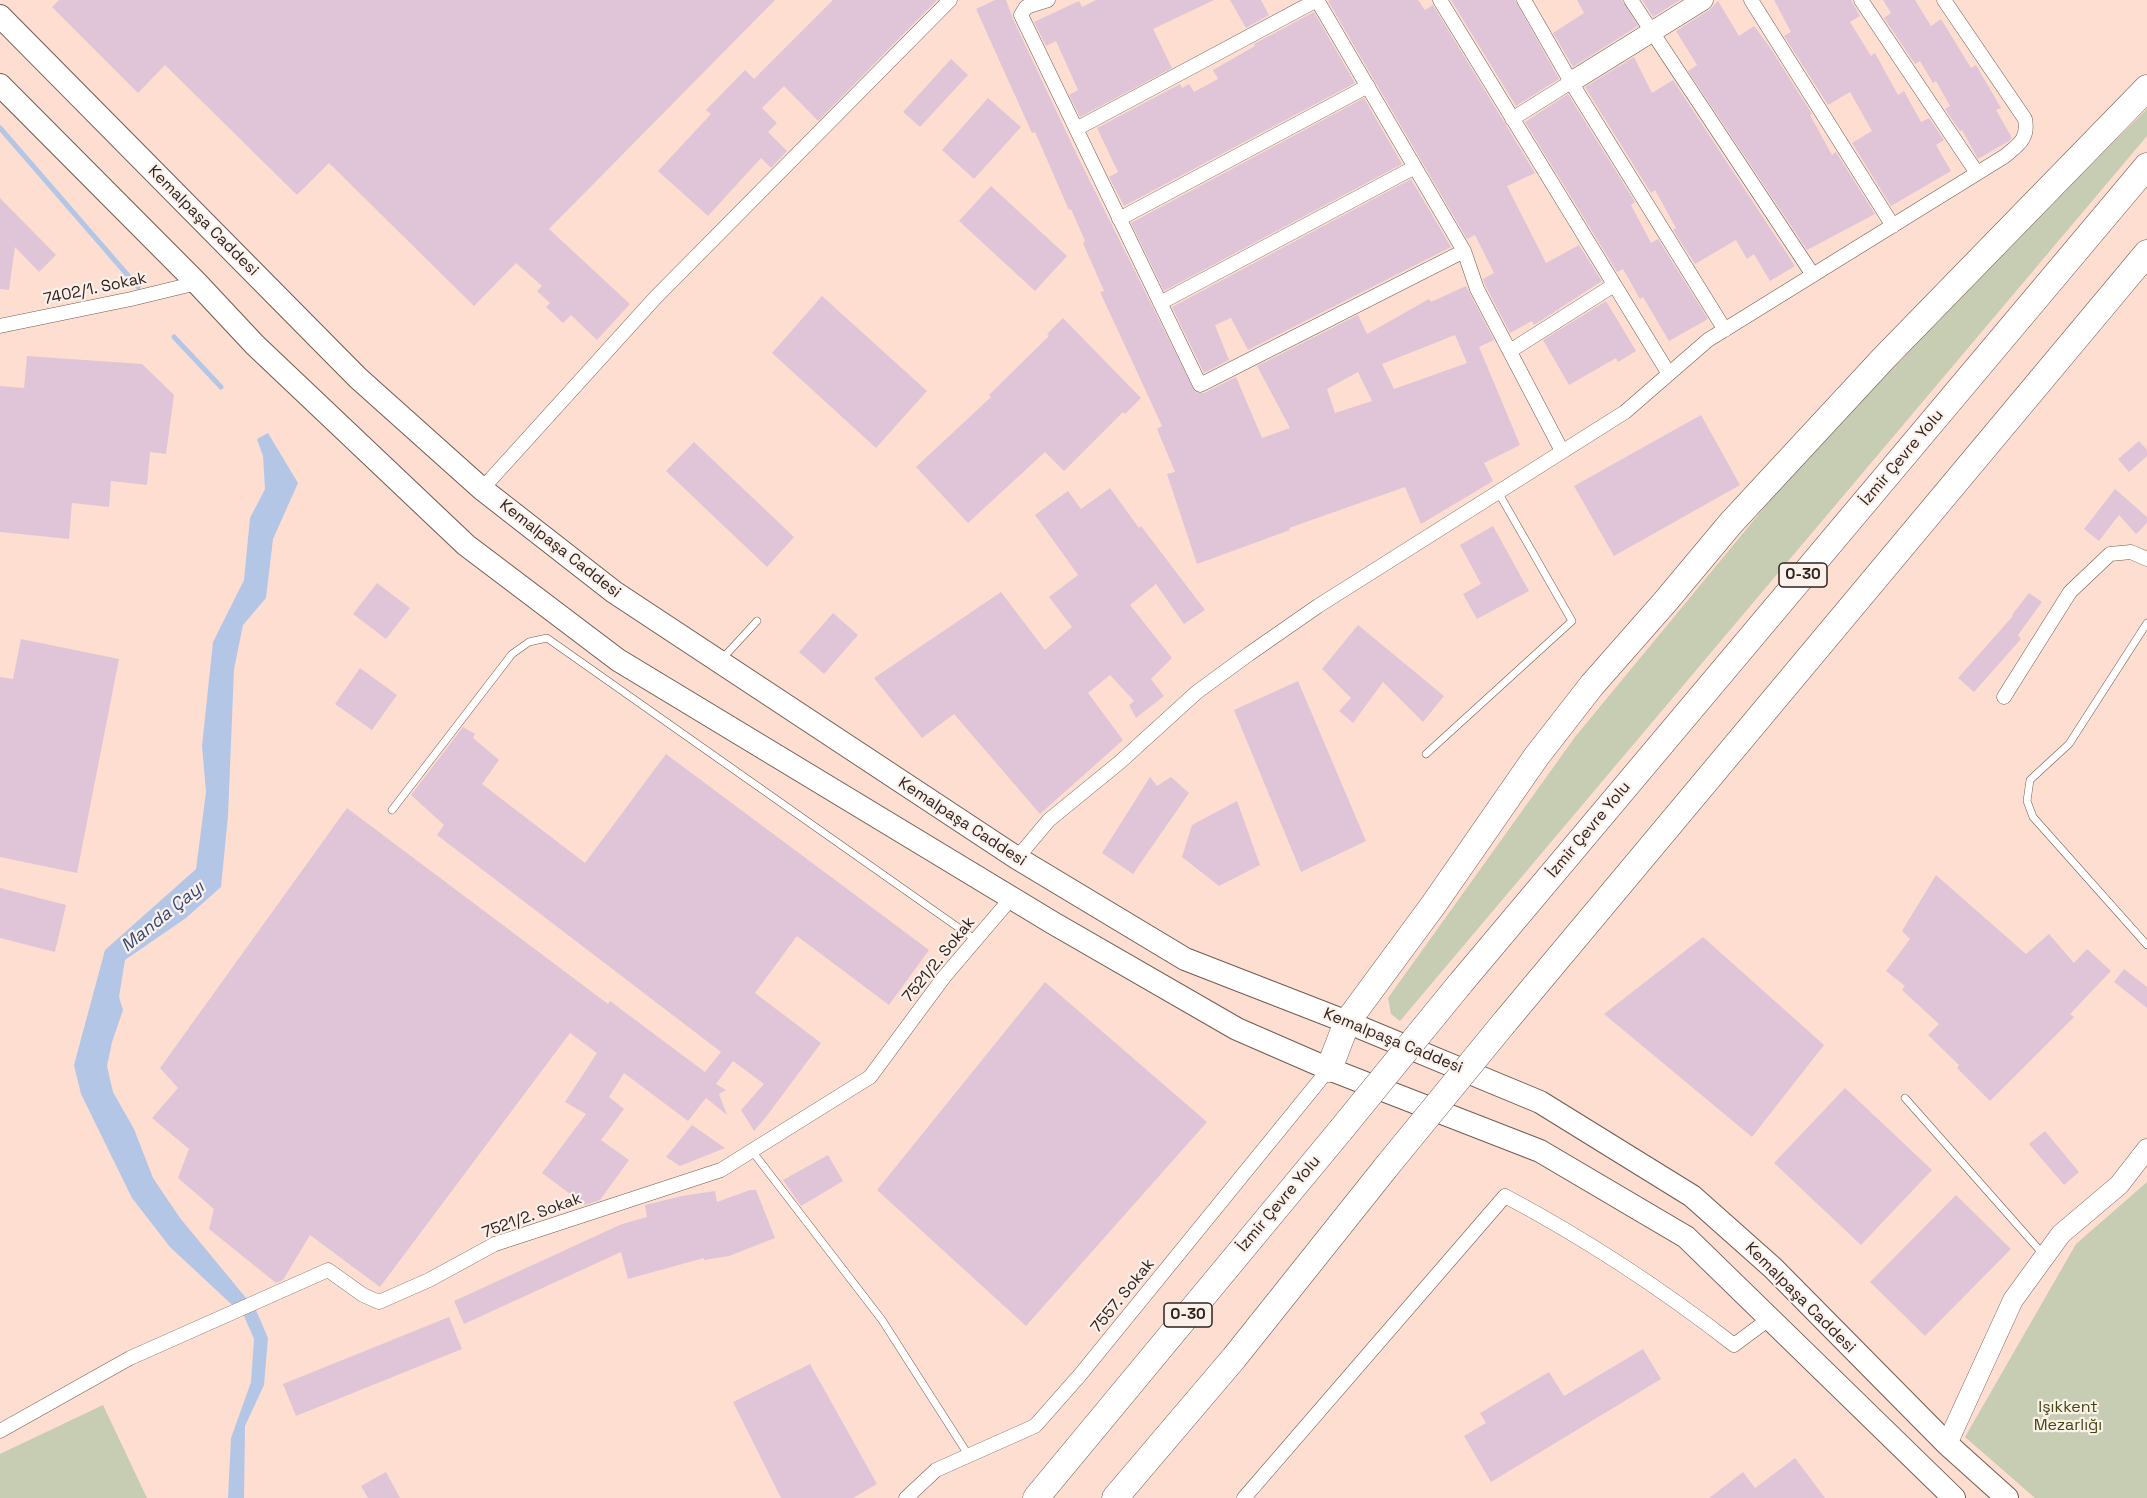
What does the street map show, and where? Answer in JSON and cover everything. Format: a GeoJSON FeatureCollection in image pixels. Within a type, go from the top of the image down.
{"type":"FeatureCollection","features":[{"type":"Feature","properties":{"kind":"highway"},"geometry":{"type":"LineString","coordinates":[[1329,1069],[1347,1022],[1434,904],[1536,757],[1592,685],[1665,603],[1731,523],[1883,359],[2147,88]]}},
{"type":"Feature","properties":{"kind":"highway","name":"İzmir Çevre Yolu"},"geometry":{"type":"LineString","coordinates":[[1035,1498],[1459,985],[2147,166]]}},
{"type":"Feature","properties":{"kind":"highway"},"geometry":{"type":"LineString","coordinates":[[1115,1498],[1234,1358],[1504,1023],[2147,253]]}},
{"type":"Feature","properties":{"kind":"main road"},"geometry":{"type":"LineString","coordinates":[[1571,81],[1703,0]]}},
{"type":"Feature","properties":{"kind":"main road","name":"Kemalpaşa Caddesi"},"geometry":{"type":"LineString","coordinates":[[0,16],[358,378],[483,489],[614,592],[1017,858],[1185,959],[1347,1022],[1540,1102],[1692,1196],[1773,1268],[1947,1444],[2007,1498]]}},
{"type":"Feature","properties":{"kind":"main road"},"geometry":{"type":"LineString","coordinates":[[0,85],[197,283],[255,345],[466,545],[618,660],[1013,896],[1053,923],[1237,1029],[1329,1069],[1540,1151],[1686,1237],[1954,1498]]}},
{"type":"Feature","properties":{"kind":"main road"},"geometry":{"type":"LineString","coordinates":[[1947,1444],[2013,1300],[2061,1234],[2119,1185],[2147,1149]]}},
{"type":"Feature","properties":{"kind":"street"},"geometry":{"type":"LineString","coordinates":[[483,489],[655,298],[950,0]]}},
{"type":"Feature","properties":{"kind":"street"},"geometry":{"type":"LineString","coordinates":[[1048,0],[1026,7],[1021,15],[1200,385],[1464,251]]}},
{"type":"Feature","properties":{"kind":"street"},"geometry":{"type":"LineString","coordinates":[[1076,129],[1317,0],[1464,251],[1477,289],[1562,451]]}},
{"type":"Feature","properties":{"kind":"street"},"geometry":{"type":"LineString","coordinates":[[1440,0],[1669,374]]}},
{"type":"Feature","properties":{"kind":"street"},"geometry":{"type":"LineString","coordinates":[[1524,0],[1571,81],[1725,330]]}},
{"type":"Feature","properties":{"kind":"street"},"geometry":{"type":"LineString","coordinates":[[1631,0],[1813,275]]}},
{"type":"Feature","properties":{"kind":"street"},"geometry":{"type":"LineString","coordinates":[[1751,0],[1893,226]]}},
{"type":"Feature","properties":{"kind":"street"},"geometry":{"type":"LineString","coordinates":[[1861,0],[1977,173]]}},
{"type":"Feature","properties":{"kind":"street"},"geometry":{"type":"LineString","coordinates":[[1017,858],[1049,820],[1120,762],[1197,692],[1318,606],[1625,412],[1708,340],[2005,156],[2023,142],[2025,119],[1944,0]]}},
{"type":"Feature","properties":{"kind":"street"},"geometry":{"type":"LineString","coordinates":[[1512,119],[1571,81]]}},
{"type":"Feature","properties":{"kind":"street"},"geometry":{"type":"LineString","coordinates":[[1119,219],[1368,86]]}},
{"type":"Feature","properties":{"kind":"street"},"geometry":{"type":"LineString","coordinates":[[1160,303],[1415,167]]}},
{"type":"Feature","properties":{"kind":"street","name":"7402/1. Sokak"},"geometry":{"type":"LineString","coordinates":[[0,326],[197,283]]}},
{"type":"Feature","properties":{"kind":"street"},"geometry":{"type":"LineString","coordinates":[[1510,351],[1614,285]]}},
{"type":"Feature","properties":{"kind":"street"},"geometry":{"type":"LineString","coordinates":[[2004,697],[2070,592],[2110,555],[2131,552],[2147,559]]}},
{"type":"Feature","properties":{"kind":"street","name":"7521/2. Sokak"},"geometry":{"type":"LineString","coordinates":[[0,1431],[130,1358],[328,1270],[363,1295],[379,1302],[429,1280],[495,1244],[721,1170],[870,1077],[944,977],[1013,896]]}},
{"type":"Feature","properties":{"kind":"street","name":"7557. Sokak"},"geometry":{"type":"LineString","coordinates":[[906,1498],[936,1470],[1035,1426],[1080,1375],[1329,1069]]}},
{"type":"Feature","properties":{"kind":"street"},"geometry":{"type":"LineString","coordinates":[[1245,1498],[1505,1196],[1566,1229],[1622,1265],[1698,1317],[1734,1345],[1769,1319]]}},
{"type":"Feature","properties":{"kind":"lane"},"geometry":{"type":"LineString","coordinates":[[1426,754],[1572,621],[1498,492]]}},
{"type":"Feature","properties":{"kind":"lane"},"geometry":{"type":"LineString","coordinates":[[720,662],[758,621]]}},
{"type":"Feature","properties":{"kind":"lane"},"geometry":{"type":"LineString","coordinates":[[2147,623],[2069,744],[2030,780],[2027,801],[2033,817],[2147,945]]}},
{"type":"Feature","properties":{"kind":"lane"},"geometry":{"type":"LineString","coordinates":[[392,810],[512,654],[529,642],[547,638],[976,940]]}},
{"type":"Feature","properties":{"kind":"lane"},"geometry":{"type":"LineString","coordinates":[[1905,1098],[2045,1256]]}},
{"type":"Feature","properties":{"kind":"lane"},"geometry":{"type":"LineString","coordinates":[[752,1151],[882,1320],[969,1456]]}},
{"type":"Feature","properties":{"kind":"green space"},"geometry":{"type":"Polygon","coordinates":[[[2147,109],[2147,136],[1400,1021],[1391,1014],[1388,998],[1575,737],[1796,469],[2070,185],[2147,109]]]}},
{"type":"Feature","properties":{"kind":"green space","name":"Işıkkent Mezarlığı"},"geometry":{"type":"Polygon","coordinates":[[[2147,1182],[2147,1498],[2035,1498],[1965,1437],[2076,1244],[2147,1182]]]}},
{"type":"Feature","properties":{"kind":"green space"},"geometry":{"type":"Polygon","coordinates":[[[103,1405],[147,1498],[0,1498],[0,1454],[103,1405]]]}},
{"type":"Feature","properties":{"kind":"water","name":"Manda Çayı"},"geometry":{"type":"Polygon","coordinates":[[[268,433],[298,483],[273,539],[266,598],[243,625],[234,669],[228,816],[221,887],[186,918],[125,960],[119,997],[123,1010],[107,1066],[113,1092],[134,1129],[153,1178],[180,1218],[256,1310],[268,1338],[264,1385],[245,1426],[244,1498],[228,1498],[231,1438],[251,1382],[254,1339],[244,1316],[170,1247],[132,1198],[81,1094],[74,1065],[105,950],[196,869],[206,792],[202,746],[213,642],[244,580],[250,518],[265,489],[263,456],[257,439],[268,433]]]}},
{"type":"Feature","properties":{"kind":"building"},"geometry":{"type":"Polygon","coordinates":[[[59,0],[775,0],[549,229],[630,304],[597,340],[571,315],[563,323],[546,307],[550,303],[537,291],[542,286],[516,263],[474,306],[329,163],[297,195],[165,65],[138,93],[52,7],[59,0]]]}},
{"type":"Feature","properties":{"kind":"building"},"geometry":{"type":"Polygon","coordinates":[[[833,0],[937,0],[818,121],[784,86],[762,108],[777,123],[768,132],[787,151],[771,168],[761,158],[708,216],[658,171],[711,114],[706,110],[745,70],[754,79],[833,0]]]}},
{"type":"Feature","properties":{"kind":"building"},"geometry":{"type":"Polygon","coordinates":[[[995,0],[1006,0],[1078,157],[1195,392],[1204,393],[1236,377],[1262,438],[1290,428],[1257,366],[1358,315],[1367,334],[1429,299],[1431,302],[1466,286],[1494,340],[1479,347],[1520,445],[1484,463],[1493,481],[1421,524],[1405,487],[1289,528],[1290,530],[1197,564],[1167,474],[1175,472],[1157,429],[1162,426],[1100,292],[1104,291],[1071,209],[1069,210],[1035,132],[1032,133],[976,9],[995,0]],[[1455,335],[1382,364],[1394,389],[1467,363],[1455,335]],[[1358,372],[1327,389],[1335,413],[1372,401],[1358,372]]]}},
{"type":"Feature","properties":{"kind":"building"},"geometry":{"type":"Polygon","coordinates":[[[1096,0],[1214,0],[1153,29],[1172,68],[1080,117],[1069,95],[1078,90],[1056,41],[1046,46],[1034,22],[1079,1],[1082,7],[1096,0]]]}},
{"type":"Feature","properties":{"kind":"building"},"geometry":{"type":"Polygon","coordinates":[[[1230,0],[1261,0],[1269,15],[1246,28],[1230,0]]]}},
{"type":"Feature","properties":{"kind":"building"},"geometry":{"type":"Polygon","coordinates":[[[1418,0],[1425,10],[1433,5],[1535,173],[1507,186],[1546,263],[1579,245],[1602,281],[1534,325],[1532,321],[1510,333],[1485,285],[1483,279],[1494,273],[1475,235],[1467,239],[1328,1],[1418,0]]]}},
{"type":"Feature","properties":{"kind":"building"},"geometry":{"type":"Polygon","coordinates":[[[1451,0],[1515,0],[1559,79],[1516,106],[1451,0]]]}},
{"type":"Feature","properties":{"kind":"building"},"geometry":{"type":"Polygon","coordinates":[[[1577,0],[1622,0],[1638,26],[1573,67],[1553,33],[1584,13],[1577,0]]]}},
{"type":"Feature","properties":{"kind":"building"},"geometry":{"type":"Polygon","coordinates":[[[1642,0],[1680,0],[1653,17],[1642,0]]]}},
{"type":"Feature","properties":{"kind":"building"},"geometry":{"type":"Polygon","coordinates":[[[1774,0],[1851,0],[1860,16],[1850,22],[1871,56],[1875,53],[1898,95],[1904,91],[1921,122],[1929,118],[1944,140],[1936,145],[1951,171],[1891,206],[1852,143],[1872,131],[1850,92],[1828,105],[1784,36],[1791,32],[1774,0]]]}},
{"type":"Feature","properties":{"kind":"building"},"geometry":{"type":"Polygon","coordinates":[[[1883,0],[1915,0],[1931,26],[1941,19],[1971,68],[1976,65],[2001,108],[1996,110],[2012,138],[2009,141],[1978,159],[1962,130],[1960,131],[1945,109],[1950,106],[1936,81],[1933,83],[1920,61],[1915,64],[1884,18],[1891,13],[1883,0]]]}},
{"type":"Feature","properties":{"kind":"building"},"geometry":{"type":"Polygon","coordinates":[[[1718,1],[1739,36],[1754,26],[1769,46],[1812,114],[1810,115],[1832,155],[1836,152],[1875,214],[1807,250],[1688,71],[1697,65],[1676,31],[1709,10],[1718,1]]]}},
{"type":"Feature","properties":{"kind":"building"},"geometry":{"type":"Polygon","coordinates":[[[1314,12],[1355,83],[1124,206],[1109,177],[1118,172],[1097,128],[1180,84],[1182,88],[1189,84],[1194,92],[1218,79],[1213,70],[1255,46],[1254,44],[1314,12]]]}},
{"type":"Feature","properties":{"kind":"building"},"geometry":{"type":"Polygon","coordinates":[[[1634,57],[1652,93],[1673,80],[1795,266],[1770,281],[1754,254],[1747,259],[1736,240],[1695,264],[1673,230],[1676,228],[1655,190],[1651,193],[1585,87],[1634,57]]]}},
{"type":"Feature","properties":{"kind":"building"},"geometry":{"type":"Polygon","coordinates":[[[951,59],[968,75],[920,127],[903,112],[951,59]]]}},
{"type":"Feature","properties":{"kind":"building"},"geometry":{"type":"Polygon","coordinates":[[[1568,94],[1635,202],[1631,205],[1651,243],[1658,239],[1708,319],[1669,341],[1643,297],[1640,299],[1623,269],[1617,272],[1525,122],[1568,94]]]}},
{"type":"Feature","properties":{"kind":"building"},"geometry":{"type":"Polygon","coordinates":[[[988,98],[1021,127],[974,179],[942,150],[988,98]]]}},
{"type":"Feature","properties":{"kind":"building"},"geometry":{"type":"Polygon","coordinates":[[[1364,98],[1402,164],[1164,291],[1131,223],[1364,98]]]}},
{"type":"Feature","properties":{"kind":"building"},"geometry":{"type":"Polygon","coordinates":[[[1411,179],[1451,247],[1248,350],[1231,318],[1215,325],[1229,360],[1204,373],[1172,307],[1411,179]]]}},
{"type":"Feature","properties":{"kind":"building"},"geometry":{"type":"Polygon","coordinates":[[[991,186],[1067,256],[1035,291],[959,221],[991,186]]]}},
{"type":"Feature","properties":{"kind":"building"},"geometry":{"type":"Polygon","coordinates":[[[0,198],[56,255],[39,272],[15,247],[9,290],[0,289],[0,198]]]}},
{"type":"Feature","properties":{"kind":"building"},"geometry":{"type":"Polygon","coordinates":[[[822,296],[927,391],[876,448],[772,353],[822,296]]]}},
{"type":"Feature","properties":{"kind":"building"},"geometry":{"type":"Polygon","coordinates":[[[1606,301],[1636,351],[1618,362],[1616,358],[1569,385],[1543,340],[1606,301]]]}},
{"type":"Feature","properties":{"kind":"building"},"geometry":{"type":"Polygon","coordinates":[[[1063,318],[1141,398],[1125,414],[1123,412],[1064,471],[1045,452],[968,523],[916,467],[991,397],[989,395],[1049,336],[1047,334],[1063,318]]]}},
{"type":"Feature","properties":{"kind":"building"},"geometry":{"type":"Polygon","coordinates":[[[27,356],[142,364],[174,395],[166,454],[150,452],[147,485],[111,481],[109,507],[72,503],[69,539],[0,532],[0,386],[24,388],[27,356]]]}},
{"type":"Feature","properties":{"kind":"building"},"geometry":{"type":"Polygon","coordinates":[[[1701,415],[1740,485],[1614,556],[1574,486],[1701,415]]]}},
{"type":"Feature","properties":{"kind":"building"},"geometry":{"type":"Polygon","coordinates":[[[2139,441],[2147,450],[2147,456],[2129,472],[2118,459],[2139,441]]]}},
{"type":"Feature","properties":{"kind":"building"},"geometry":{"type":"Polygon","coordinates":[[[694,442],[794,537],[767,567],[666,471],[694,442]]]}},
{"type":"Feature","properties":{"kind":"building"},"geometry":{"type":"Polygon","coordinates":[[[1110,488],[1205,610],[1184,624],[1156,584],[1130,605],[1172,658],[1151,679],[1164,696],[1136,718],[1129,705],[1134,701],[1110,675],[1088,693],[1123,740],[1040,814],[954,714],[922,738],[874,678],[1001,592],[1045,650],[1072,627],[1049,597],[1078,575],[1035,515],[1068,491],[1081,509],[1110,488]]]}},
{"type":"Feature","properties":{"kind":"building"},"geometry":{"type":"Polygon","coordinates":[[[2115,489],[2147,517],[2147,523],[2136,534],[2119,515],[2099,541],[2084,529],[2115,489]]]}},
{"type":"Feature","properties":{"kind":"building"},"geometry":{"type":"Polygon","coordinates":[[[1493,526],[1529,591],[1477,619],[1463,594],[1481,584],[1460,545],[1493,526]]]}},
{"type":"Feature","properties":{"kind":"building"},"geometry":{"type":"Polygon","coordinates":[[[377,583],[410,608],[386,639],[353,614],[377,583]]]}},
{"type":"Feature","properties":{"kind":"building"},"geometry":{"type":"Polygon","coordinates":[[[2029,593],[2042,602],[2018,635],[2021,639],[1974,692],[1958,678],[2013,616],[2029,593]]]}},
{"type":"Feature","properties":{"kind":"building"},"geometry":{"type":"Polygon","coordinates":[[[833,613],[858,635],[824,674],[799,652],[833,613]]]}},
{"type":"Feature","properties":{"kind":"building"},"geometry":{"type":"Polygon","coordinates":[[[1358,625],[1444,696],[1423,722],[1383,682],[1353,723],[1339,711],[1351,698],[1322,669],[1358,625]]]}},
{"type":"Feature","properties":{"kind":"building"},"geometry":{"type":"Polygon","coordinates":[[[21,639],[119,659],[77,873],[0,857],[0,677],[13,679],[21,639]]]}},
{"type":"Feature","properties":{"kind":"building"},"geometry":{"type":"Polygon","coordinates":[[[360,668],[397,695],[372,730],[335,704],[360,668]]]}},
{"type":"Feature","properties":{"kind":"building"},"geometry":{"type":"Polygon","coordinates":[[[1298,681],[1366,841],[1301,872],[1234,710],[1298,681]]]}},
{"type":"Feature","properties":{"kind":"building"},"geometry":{"type":"Polygon","coordinates":[[[463,727],[475,734],[473,738],[499,760],[482,784],[585,863],[666,754],[929,950],[889,1005],[797,936],[755,993],[821,1043],[766,1117],[754,1131],[741,1110],[764,1084],[733,1061],[716,1084],[726,1090],[719,1094],[727,1115],[706,1098],[688,1121],[624,1073],[609,1097],[624,1109],[601,1140],[629,1160],[600,1200],[585,1205],[542,1173],[586,1114],[565,1102],[597,1053],[570,1033],[380,1287],[310,1235],[283,1280],[276,1283],[209,1229],[214,1209],[178,1178],[189,1149],[152,1118],[178,1088],[160,1068],[347,808],[608,1004],[610,1001],[705,1072],[721,1052],[437,835],[444,825],[411,795],[463,727]]]}},
{"type":"Feature","properties":{"kind":"building"},"geometry":{"type":"Polygon","coordinates":[[[1150,777],[1157,786],[1171,777],[1189,793],[1133,874],[1102,853],[1150,777]]]}},
{"type":"Feature","properties":{"kind":"building"},"geometry":{"type":"Polygon","coordinates":[[[1237,801],[1260,865],[1219,886],[1182,857],[1192,825],[1237,801]]]}},
{"type":"Feature","properties":{"kind":"building"},"geometry":{"type":"Polygon","coordinates":[[[1936,875],[2026,954],[2049,934],[2074,963],[2087,949],[2111,971],[2070,1014],[2074,1017],[1990,1101],[1957,1068],[1959,1065],[1928,1035],[1939,1024],[1902,990],[1905,986],[1886,971],[1910,939],[1902,931],[1936,875]]]}},
{"type":"Feature","properties":{"kind":"building"},"geometry":{"type":"Polygon","coordinates":[[[0,888],[66,905],[55,952],[0,938],[0,888]]]}},
{"type":"Feature","properties":{"kind":"building"},"geometry":{"type":"Polygon","coordinates":[[[1703,937],[1824,1045],[1752,1137],[1604,1014],[1703,937]]]}},
{"type":"Feature","properties":{"kind":"building"},"geometry":{"type":"Polygon","coordinates":[[[2124,969],[2147,987],[2147,1008],[2114,982],[2124,969]]]}},
{"type":"Feature","properties":{"kind":"building"},"geometry":{"type":"Polygon","coordinates":[[[1045,982],[1207,1122],[1026,1326],[877,1190],[1045,982]]]}},
{"type":"Feature","properties":{"kind":"building"},"geometry":{"type":"Polygon","coordinates":[[[1845,1088],[1932,1170],[1861,1245],[1774,1163],[1845,1088]]]}},
{"type":"Feature","properties":{"kind":"building"},"geometry":{"type":"Polygon","coordinates":[[[692,1125],[725,1148],[680,1166],[666,1157],[692,1125]]]}},
{"type":"Feature","properties":{"kind":"building"},"geometry":{"type":"Polygon","coordinates":[[[2045,1131],[2079,1172],[2064,1185],[2029,1144],[2045,1131]]]}},
{"type":"Feature","properties":{"kind":"building"},"geometry":{"type":"Polygon","coordinates":[[[828,1155],[843,1181],[801,1206],[783,1180],[828,1155]]]}},
{"type":"Feature","properties":{"kind":"building"},"geometry":{"type":"Polygon","coordinates":[[[756,1190],[775,1238],[729,1256],[704,1260],[704,1258],[628,1279],[621,1252],[464,1324],[454,1301],[622,1224],[647,1217],[645,1205],[715,1191],[717,1202],[756,1190]]]}},
{"type":"Feature","properties":{"kind":"building"},"geometry":{"type":"Polygon","coordinates":[[[1956,1195],[2011,1249],[1925,1336],[1870,1282],[1956,1195]]]}},
{"type":"Feature","properties":{"kind":"building"},"geometry":{"type":"Polygon","coordinates":[[[449,1317],[462,1349],[296,1416],[283,1384],[449,1317]]]}},
{"type":"Feature","properties":{"kind":"building"},"geometry":{"type":"Polygon","coordinates":[[[1643,1349],[1661,1379],[1491,1482],[1464,1436],[1486,1423],[1480,1413],[1549,1372],[1564,1396],[1643,1349]]]}},
{"type":"Feature","properties":{"kind":"building"},"geometry":{"type":"Polygon","coordinates":[[[810,1364],[877,1484],[853,1498],[781,1498],[733,1402],[810,1364]]]}},
{"type":"Feature","properties":{"kind":"building"},"geometry":{"type":"Polygon","coordinates":[[[1795,1458],[1825,1498],[1709,1498],[1743,1472],[1755,1488],[1795,1458]]]}},
{"type":"Feature","properties":{"kind":"building"},"geometry":{"type":"Polygon","coordinates":[[[386,1472],[400,1498],[368,1498],[361,1486],[386,1472]]]}},
{"type":"Feature","properties":{"kind":"waterway"},"geometry":{"type":"LineString","coordinates":[[0,128],[138,287]]}},
{"type":"Feature","properties":{"kind":"waterway"},"geometry":{"type":"LineString","coordinates":[[174,337],[221,387]]}}]}
